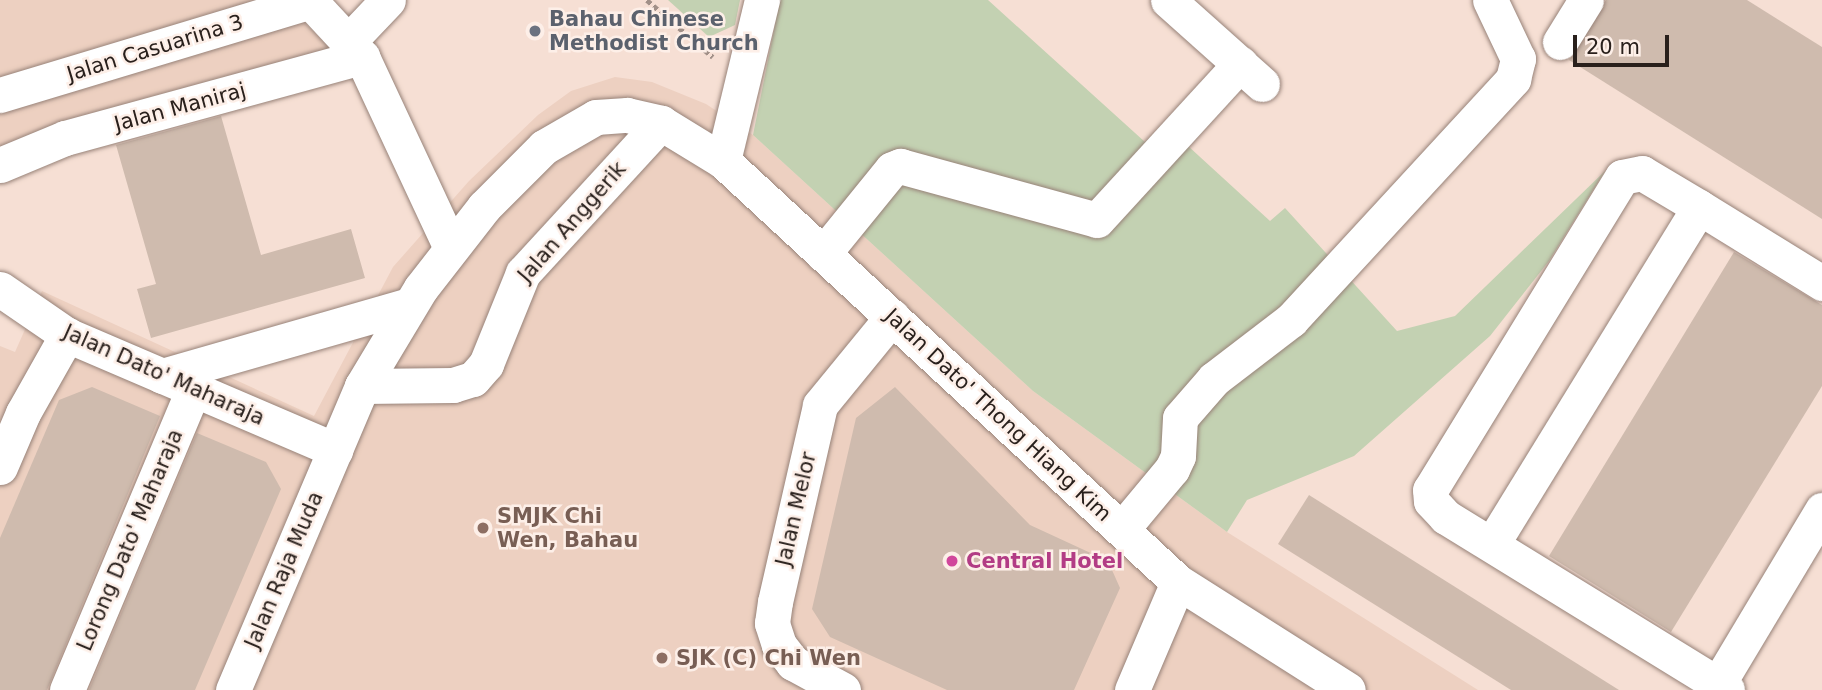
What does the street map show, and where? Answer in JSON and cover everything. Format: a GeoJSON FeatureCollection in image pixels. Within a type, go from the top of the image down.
{"type":"FeatureCollection","features":[{"type":"Feature","properties":{"kind":"street"},"geometry":{"type":"LineString","coordinates":[[356,48],[388,0]]}},
{"type":"Feature","properties":{"kind":"street"},"geometry":{"type":"LineString","coordinates":[[723,161],[762,0]]}},
{"type":"Feature","properties":{"kind":"street"},"geometry":{"type":"LineString","coordinates":[[823,254],[892,169],[900,166],[1097,220],[1251,74],[1168,0]]}},
{"type":"Feature","properties":{"kind":"street"},"geometry":{"type":"LineString","coordinates":[[1122,529],[1171,469],[1178,456],[1180,418],[1214,379],[1290,320],[1513,79],[1518,59],[1490,0]]}},
{"type":"Feature","properties":{"kind":"street"},"geometry":{"type":"LineString","coordinates":[[1560,42],[1586,0]]}},
{"type":"Feature","properties":{"kind":"street"},"geometry":{"type":"LineString","coordinates":[[310,1],[356,48],[451,248]]}},
{"type":"Feature","properties":{"kind":"street","name":"Jalan Casuarina 3"},"geometry":{"type":"LineString","coordinates":[[0,95],[265,6],[310,1]]}},
{"type":"Feature","properties":{"kind":"street","name":"Jalan Maniraj"},"geometry":{"type":"LineString","coordinates":[[0,165],[65,138],[356,48]]}},
{"type":"Feature","properties":{"kind":"street","name":"Jalan Dato' Thong Hiang Kim"},"geometry":{"type":"LineString","coordinates":[[451,248],[521,168],[568,130],[596,117],[627,115],[661,123],[723,161],[1178,582],[1348,690]]}},
{"type":"Feature","properties":{"kind":"street","name":"Jalan Anggerik"},"geometry":{"type":"LineString","coordinates":[[362,386],[453,385],[472,379],[486,364],[523,272],[661,123]]}},
{"type":"Feature","properties":{"kind":"street"},"geometry":{"type":"LineString","coordinates":[[1822,283],[1642,173],[1622,177],[1433,480],[1430,490],[1437,510],[1722,687],[1822,510]]}},
{"type":"Feature","properties":{"kind":"street"},"geometry":{"type":"LineString","coordinates":[[1492,544],[1699,207]]}},
{"type":"Feature","properties":{"kind":"street","name":"Jalan Raja Muda"},"geometry":{"type":"LineString","coordinates":[[233,690],[362,386],[410,305],[451,248]]}},
{"type":"Feature","properties":{"kind":"street","name":"Jalan Dato' Maharaja"},"geometry":{"type":"LineString","coordinates":[[0,289],[66,335],[335,450]]}},
{"type":"Feature","properties":{"kind":"street"},"geometry":{"type":"LineString","coordinates":[[162,376],[410,305]]}},
{"type":"Feature","properties":{"kind":"street","name":"Jalan Melor"},"geometry":{"type":"LineString","coordinates":[[843,690],[793,663],[779,645],[772,623],[820,405],[892,317]]}},
{"type":"Feature","properties":{"kind":"street"},"geometry":{"type":"LineString","coordinates":[[0,467],[23,413],[66,335]]}},
{"type":"Feature","properties":{"kind":"street","name":"Lorong Dato' Maharaja"},"geometry":{"type":"LineString","coordinates":[[66,690],[193,390]]}},
{"type":"Feature","properties":{"kind":"street"},"geometry":{"type":"LineString","coordinates":[[1132,690],[1178,582]]}},
{"type":"Feature","properties":{"kind":"path"},"geometry":{"type":"LineString","coordinates":[[647,0],[694,44],[743,77]]}},
{"type":"Feature","properties":{"kind":"shaded area"},"geometry":{"type":"Polygon","coordinates":[[[0,0],[280,0],[337,54],[0,149],[0,0]]]}},
{"type":"Feature","properties":{"kind":"shaded area"},"geometry":{"type":"Polygon","coordinates":[[[615,77],[652,82],[706,104],[753,135],[1033,391],[1227,532],[1478,690],[0,690],[0,346],[15,352],[42,291],[314,416],[393,267],[469,181],[538,115],[571,91],[615,77]]]}},
{"type":"Feature","properties":{"kind":"green space"},"geometry":{"type":"Polygon","coordinates":[[[668,0],[740,0],[735,25],[709,37],[668,0]]]}},
{"type":"Feature","properties":{"kind":"green space"},"geometry":{"type":"Polygon","coordinates":[[[780,0],[988,0],[1145,142],[1164,124],[1270,221],[1285,208],[1397,331],[1455,316],[1605,171],[1549,261],[1490,336],[1354,456],[1247,500],[1227,532],[1033,391],[753,135],[780,0]]]}},
{"type":"Feature","properties":{"kind":"building"},"geometry":{"type":"Polygon","coordinates":[[[1606,0],[1747,0],[1822,47],[1822,219],[1569,60],[1606,0]]]}},
{"type":"Feature","properties":{"kind":"building"},"geometry":{"type":"Polygon","coordinates":[[[221,116],[261,255],[351,229],[365,278],[151,338],[137,289],[156,284],[116,145],[221,116]]]}},
{"type":"Feature","properties":{"kind":"building"},"geometry":{"type":"Polygon","coordinates":[[[1734,252],[1822,305],[1822,386],[1671,632],[1549,556],[1734,252]]]}},
{"type":"Feature","properties":{"kind":"building"},"geometry":{"type":"Polygon","coordinates":[[[92,387],[160,416],[47,690],[0,690],[0,538],[59,400],[92,387]]]}},
{"type":"Feature","properties":{"kind":"building"},"geometry":{"type":"Polygon","coordinates":[[[895,387],[1030,525],[1108,561],[1120,588],[1074,690],[947,690],[830,637],[812,609],[856,418],[895,387]]]}},
{"type":"Feature","properties":{"kind":"building"},"geometry":{"type":"Polygon","coordinates":[[[197,433],[266,462],[281,489],[195,690],[89,690],[197,433]]]}},
{"type":"Feature","properties":{"kind":"building"},"geometry":{"type":"Polygon","coordinates":[[[1309,495],[1619,690],[1511,690],[1278,544],[1309,495]]]}},
{"type":"Feature","properties":{"kind":"place","name":"Bahau Chinese Methodist Church"},"geometry":{"type":"Point","coordinates":[535,31]}},
{"type":"Feature","properties":{"kind":"place","name":"SMJK Chi Wen, Bahau"},"geometry":{"type":"Point","coordinates":[483,528]}},
{"type":"Feature","properties":{"kind":"place","name":"Central Hotel"},"geometry":{"type":"Point","coordinates":[952,561]}},
{"type":"Feature","properties":{"kind":"place","name":"SJK (C) Chi Wen"},"geometry":{"type":"Point","coordinates":[662,658]}}]}
